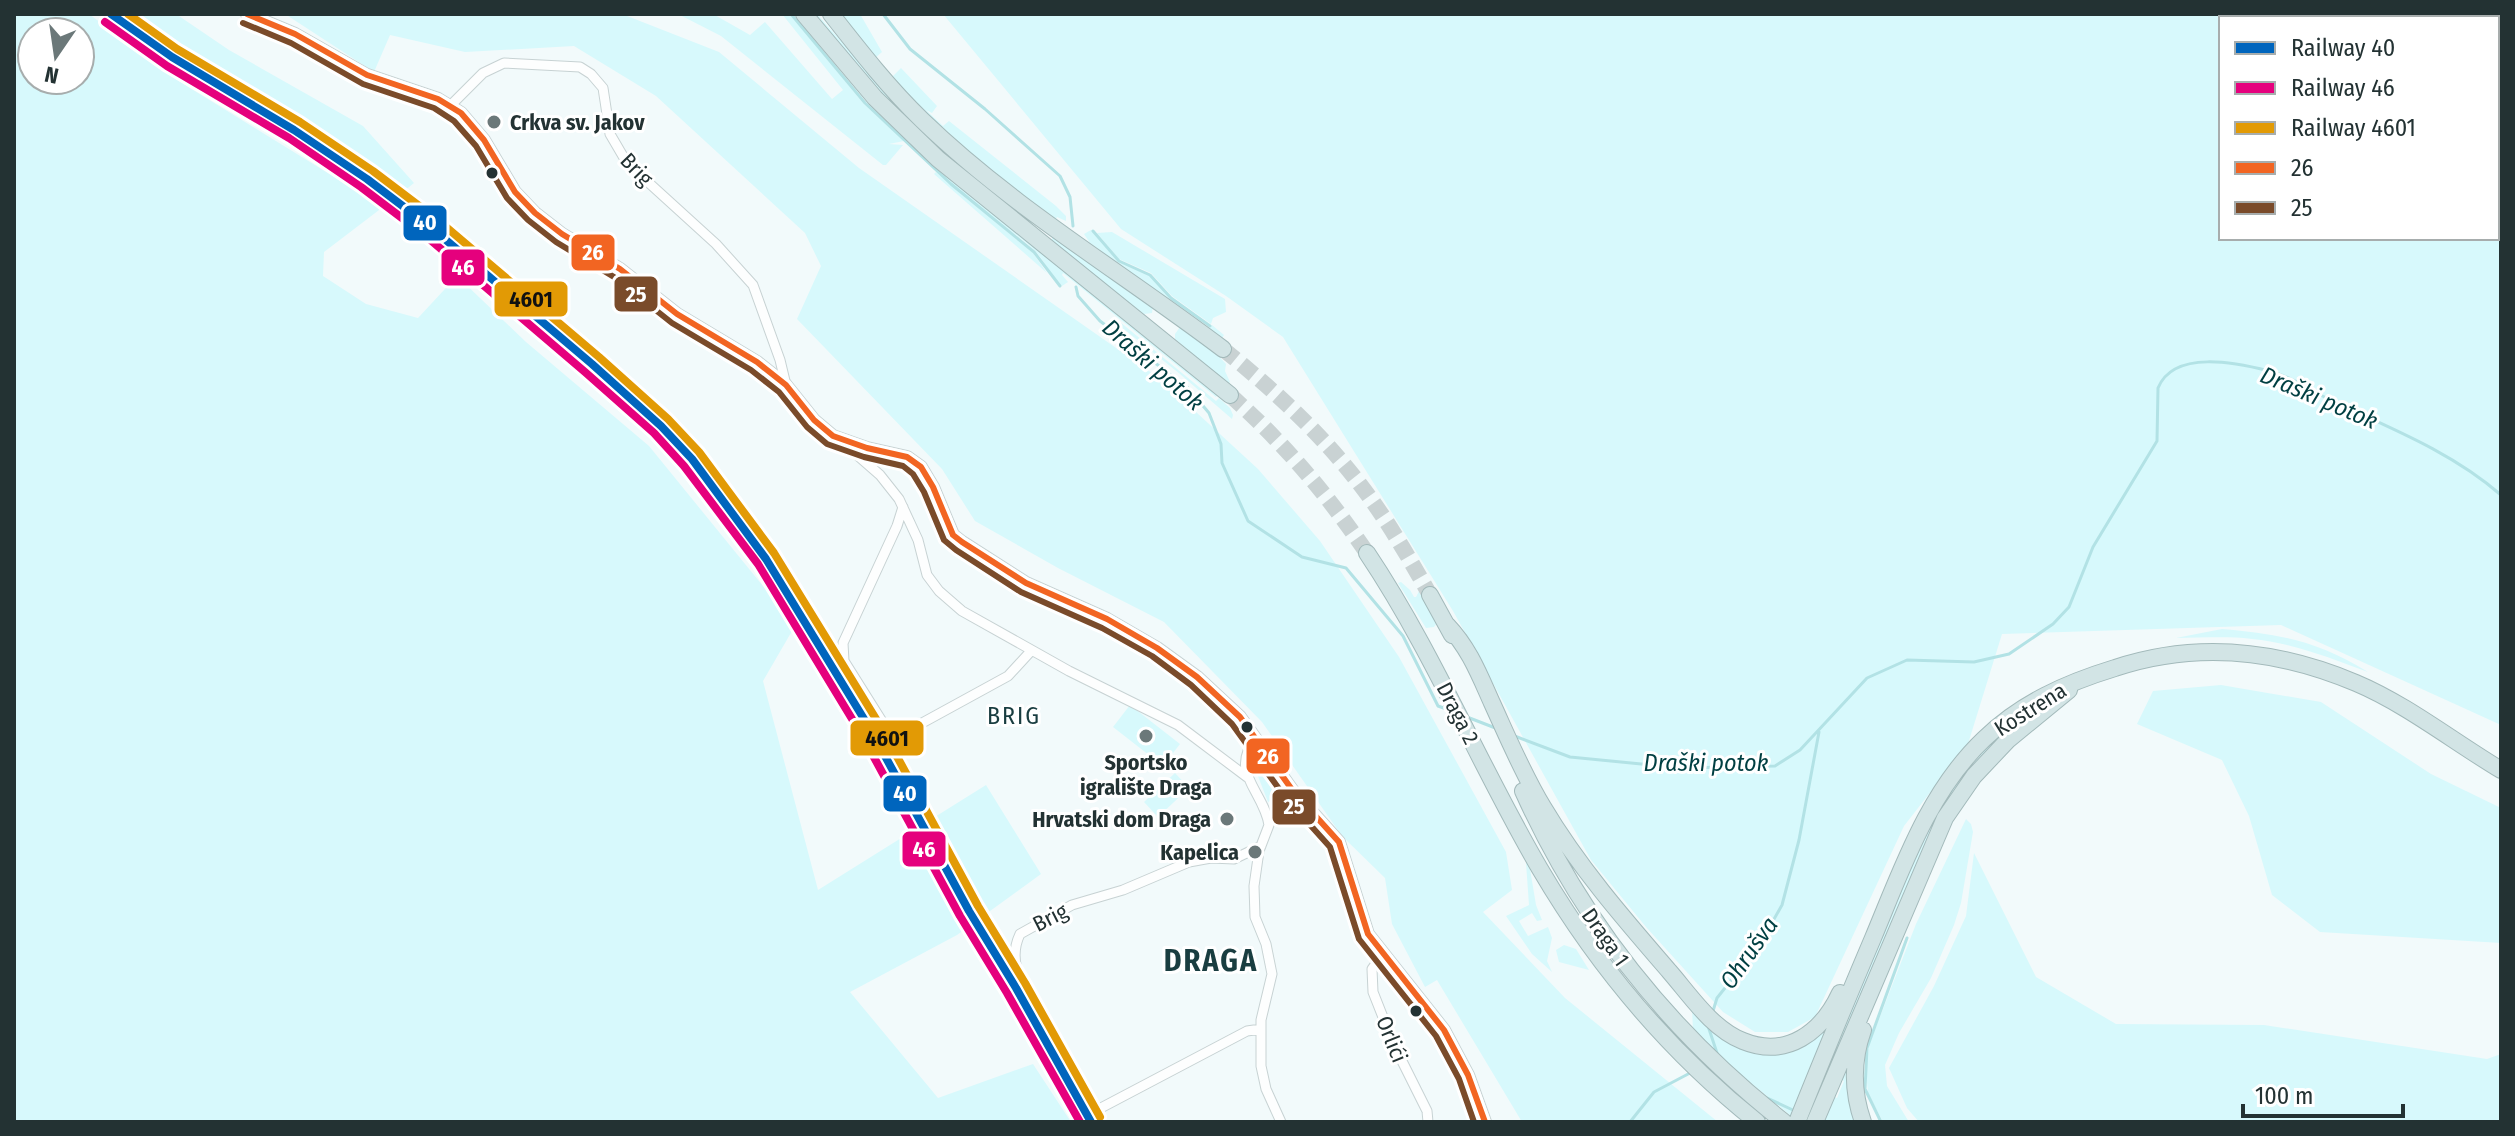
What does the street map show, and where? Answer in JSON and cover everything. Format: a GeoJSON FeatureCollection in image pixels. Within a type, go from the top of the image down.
{"type":"FeatureCollection","features":[{"type":"Feature","properties":{"kind":"highway"},"geometry":{"type":"LineString","coordinates":[[804,14],[875,98],[938,159],[1230,395]]}},
{"type":"Feature","properties":{"kind":"highway"},"geometry":{"type":"LineString","coordinates":[[831,14],[873,70],[923,122],[973,166],[1223,349]]}},
{"type":"Feature","properties":{"kind":"highway","name":"Draga 2"},"geometry":{"type":"LineString","coordinates":[[1367,553],[1432,663],[1542,873],[1598,966]]}},
{"type":"Feature","properties":{"kind":"highway"},"geometry":{"type":"LineString","coordinates":[[1430,595],[1544,810],[1602,890],[1704,1011],[1735,1037],[1769,1047],[1790,1044],[1817,1028],[1832,1008],[1905,841],[1930,809]]}},
{"type":"Feature","properties":{"kind":"highway","name":"Kostrena"},"geometry":{"type":"LineString","coordinates":[[1930,809],[1977,746],[2006,720],[2047,693],[2145,659],[2184,653],[2230,651],[2273,657],[2319,669],[2372,691],[2501,770]]}},
{"type":"Feature","properties":{"kind":"highway","name":"Kostrena"},"geometry":{"type":"LineString","coordinates":[[1945,818],[1991,757],[2023,725],[2087,678]]}},
{"type":"Feature","properties":{"kind":"highway","name":"Draga 1"},"geometry":{"type":"LineString","coordinates":[[1490,708],[1552,852],[1623,964],[1686,1036],[1784,1122]]}},
{"type":"Feature","properties":{"kind":"highway"},"geometry":{"type":"LineString","coordinates":[[1815,1122],[1818,1092],[1903,866],[1930,809]]}},
{"type":"Feature","properties":{"kind":"highway"},"geometry":{"type":"LineString","coordinates":[[1797,1122],[1818,1092],[1945,818]]}},
{"type":"Feature","properties":{"kind":"highway"},"geometry":{"type":"LineString","coordinates":[[1863,1122],[1854,1084],[1859,1043],[1941,843],[1945,818]]}},
{"type":"Feature","properties":{"kind":"highway"},"geometry":{"type":"LineString","coordinates":[[1598,966],[1637,1021],[1668,1054],[1743,1122]]}},
{"type":"Feature","properties":{"kind":"highway","name":"Draga 1"},"geometry":{"type":"LineString","coordinates":[[1598,966],[1682,1057],[1757,1122]]}},
{"type":"Feature","properties":{"kind":"street","name":"Brig"},"geometry":{"type":"LineString","coordinates":[[247,14],[295,34],[367,75],[450,106],[472,123],[515,192],[535,213],[562,234],[620,269],[677,314],[757,362],[786,385],[814,420],[891,487],[918,540],[927,575],[939,591],[962,611],[1031,651],[1178,725],[1247,777],[1268,817],[1254,886],[1255,917],[1266,944],[1272,974],[1262,1011],[1263,1079],[1281,1122]]}},
{"type":"Feature","properties":{"kind":"street","name":"Brig"},"geometry":{"type":"LineString","coordinates":[[450,106],[483,73],[504,63],[580,67],[591,74],[603,88],[610,134],[627,163],[716,244],[753,285],[786,385]]}},
{"type":"Feature","properties":{"kind":"street","name":"Brig"},"geometry":{"type":"LineString","coordinates":[[840,440],[907,457],[915,462],[933,487],[953,535],[1026,583],[1107,619],[1169,656],[1217,695],[1256,738]]}},
{"type":"Feature","properties":{"kind":"street"},"geometry":{"type":"LineString","coordinates":[[903,507],[843,643],[844,661],[888,731],[893,736],[902,734],[1008,676],[1031,651]]}},
{"type":"Feature","properties":{"kind":"street"},"geometry":{"type":"LineString","coordinates":[[859,745],[888,731]]}},
{"type":"Feature","properties":{"kind":"street"},"geometry":{"type":"LineString","coordinates":[[1247,777],[1248,748],[1256,738]]}},
{"type":"Feature","properties":{"kind":"street","name":"Orlići"},"geometry":{"type":"LineString","coordinates":[[1256,738],[1293,791],[1339,842],[1350,869],[1362,918],[1382,955],[1444,1030],[1468,1075],[1485,1122]]}},
{"type":"Feature","properties":{"kind":"street","name":"Brig"},"geometry":{"type":"LineString","coordinates":[[1261,846],[1234,859],[1211,858],[1189,862],[1123,890],[1063,910],[1020,934],[1015,958],[1022,981],[1097,1110],[1247,1031],[1261,1029]]}},
{"type":"Feature","properties":{"kind":"street","name":"Orlići"},"geometry":{"type":"LineString","coordinates":[[1382,955],[1372,969],[1373,992],[1394,1045],[1427,1111],[1428,1122]]}},
{"type":"Feature","properties":{"kind":"shaded area"},"geometry":{"type":"Polygon","coordinates":[[[14,14],[92,16],[16,16],[16,96],[96,96],[96,19],[177,80],[383,207],[324,252],[323,276],[366,304],[418,318],[457,276],[526,342],[649,446],[767,591],[792,631],[763,681],[818,890],[986,785],[1041,874],[957,935],[850,992],[938,1098],[1033,1064],[1071,1122],[14,1122],[14,14]]]}},
{"type":"Feature","properties":{"kind":"shaded area"},"geometry":{"type":"Polygon","coordinates":[[[126,14],[176,14],[229,50],[363,126],[414,183],[403,192],[126,14]]]}},
{"type":"Feature","properties":{"kind":"shaded area"},"geometry":{"type":"Polygon","coordinates":[[[285,14],[622,14],[719,52],[859,168],[1159,378],[1258,469],[1320,541],[1399,657],[1506,852],[1512,890],[1483,912],[1565,998],[1718,1122],[1522,1122],[1437,980],[1425,987],[1392,924],[1385,878],[1342,836],[1262,722],[1164,622],[975,521],[942,469],[797,319],[821,266],[805,233],[656,96],[574,46],[465,52],[390,35],[374,72],[285,14]]]}},
{"type":"Feature","properties":{"kind":"shaded area"},"geometry":{"type":"Polygon","coordinates":[[[678,14],[713,14],[750,35],[765,22],[832,99],[843,90],[782,14],[790,14],[863,103],[904,141],[889,144],[903,145],[883,165],[721,36],[678,14]]]}},
{"type":"Feature","properties":{"kind":"shaded area"},"geometry":{"type":"Polygon","coordinates":[[[812,14],[817,14],[888,94],[1008,205],[928,140],[812,14]]]}},
{"type":"Feature","properties":{"kind":"shaded area"},"geometry":{"type":"Polygon","coordinates":[[[839,14],[860,14],[882,52],[874,59],[839,14]]]}},
{"type":"Feature","properties":{"kind":"shaded area"},"geometry":{"type":"Polygon","coordinates":[[[943,14],[2501,14],[2501,725],[2281,625],[2002,634],[1968,744],[1904,826],[1815,1017],[1788,1032],[1755,1032],[1723,1012],[1646,927],[1591,860],[1453,611],[1283,337],[1226,296],[1121,229],[943,14]]]}},
{"type":"Feature","properties":{"kind":"shaded area"},"geometry":{"type":"Polygon","coordinates":[[[901,68],[937,106],[932,113],[926,110],[943,126],[949,121],[1056,206],[1066,216],[1066,221],[1056,219],[1012,187],[930,116],[891,78],[901,68]]]}},
{"type":"Feature","properties":{"kind":"shaded area"},"geometry":{"type":"Polygon","coordinates":[[[940,170],[1218,394],[1216,397],[1063,273],[1068,282],[1062,286],[1035,251],[958,191],[940,170]]]}},
{"type":"Feature","properties":{"kind":"shaded area"},"geometry":{"type":"Polygon","coordinates":[[[936,172],[1033,253],[1047,273],[934,174],[936,172]]]}},
{"type":"Feature","properties":{"kind":"shaded area"},"geometry":{"type":"Polygon","coordinates":[[[1091,230],[1118,261],[1150,275],[1170,298],[1209,328],[1212,325],[1224,335],[1222,338],[1090,243],[1084,234],[1091,230]]]}},
{"type":"Feature","properties":{"kind":"shaded area"},"geometry":{"type":"Polygon","coordinates":[[[1112,232],[1225,299],[1226,312],[1213,318],[1211,324],[1172,296],[1151,273],[1119,259],[1097,233],[1112,232]]]}},
{"type":"Feature","properties":{"kind":"shaded area"},"geometry":{"type":"Polygon","coordinates":[[[1053,235],[1153,305],[1152,313],[1144,314],[1051,243],[1053,235]]]}},
{"type":"Feature","properties":{"kind":"shaded area"},"geometry":{"type":"Polygon","coordinates":[[[1120,322],[1216,401],[1219,398],[1230,408],[1232,419],[1120,326],[1120,322]]]}},
{"type":"Feature","properties":{"kind":"shaded area"},"geometry":{"type":"Polygon","coordinates":[[[1180,327],[1213,350],[1226,364],[1228,384],[1175,339],[1180,327]]]}},
{"type":"Feature","properties":{"kind":"shaded area"},"geometry":{"type":"Polygon","coordinates":[[[1401,582],[1414,597],[1419,591],[1437,623],[1434,627],[1426,628],[1398,583],[1401,582]]]}},
{"type":"Feature","properties":{"kind":"shaded area"},"geometry":{"type":"Polygon","coordinates":[[[2222,629],[2262,633],[2315,646],[2368,672],[2267,641],[2176,638],[2222,629]]]}},
{"type":"Feature","properties":{"kind":"shaded area"},"geometry":{"type":"Polygon","coordinates":[[[2221,685],[2321,702],[2431,774],[2501,808],[2501,943],[2320,932],[2272,895],[2249,816],[2222,760],[2137,724],[2153,691],[2221,685]]]}},
{"type":"Feature","properties":{"kind":"shaded area","name":"Sportsko igralište Draga"},"geometry":{"type":"Polygon","coordinates":[[[1130,705],[1180,744],[1163,766],[1113,727],[1130,705]]]}},
{"type":"Feature","properties":{"kind":"shaded area"},"geometry":{"type":"Polygon","coordinates":[[[1993,740],[1995,742],[1969,771],[1931,830],[1823,1085],[1820,1084],[1922,842],[1949,793],[1993,740]]]}},
{"type":"Feature","properties":{"kind":"shaded area"},"geometry":{"type":"Polygon","coordinates":[[[1256,751],[1288,793],[1268,802],[1254,766],[1256,751]]]}},
{"type":"Feature","properties":{"kind":"shaded area"},"geometry":{"type":"Polygon","coordinates":[[[1175,773],[1189,788],[1158,817],[1144,802],[1175,773]]]}},
{"type":"Feature","properties":{"kind":"shaded area"},"geometry":{"type":"Polygon","coordinates":[[[1966,819],[1973,832],[1961,903],[1954,925],[1931,978],[1899,1033],[1885,1065],[1887,1086],[1909,1122],[1883,1122],[1868,1093],[1866,1072],[1869,1045],[1916,924],[1966,819]]]}},
{"type":"Feature","properties":{"kind":"shaded area"},"geometry":{"type":"Polygon","coordinates":[[[1974,853],[2036,977],[2116,1024],[2264,1025],[2487,1059],[2501,1054],[2501,1122],[1919,1122],[1907,1108],[1889,1068],[1934,986],[1966,916],[1974,853]]]}},
{"type":"Feature","properties":{"kind":"shaded area"},"geometry":{"type":"Polygon","coordinates":[[[1526,863],[1529,863],[1536,905],[1542,920],[1537,921],[1532,913],[1519,921],[1528,936],[1548,927],[1552,938],[1547,961],[1552,972],[1532,954],[1506,916],[1529,905],[1526,863]]]}},
{"type":"Feature","properties":{"kind":"shaded area"},"geometry":{"type":"Polygon","coordinates":[[[1564,945],[1576,949],[1589,970],[1559,962],[1556,950],[1564,945]]]}},
{"type":"Feature","properties":{"kind":"shaded area"},"geometry":{"type":"Polygon","coordinates":[[[1692,1008],[1768,1055],[1825,1028],[1827,1030],[1803,1084],[1837,1098],[1844,1081],[1841,1079],[1846,1066],[1849,1066],[1858,1122],[1787,1122],[1790,1115],[1693,1031],[1692,1008]]]}},
{"type":"Feature","properties":{"kind":"waterway"},"geometry":{"type":"LineString","coordinates":[[791,14],[865,103],[951,184],[1034,252],[1060,286]]}},
{"type":"Feature","properties":{"kind":"waterway","name":"Draški potok"},"geometry":{"type":"LineString","coordinates":[[883,14],[910,49],[985,109],[1060,176],[1070,197],[1073,226]]}},
{"type":"Feature","properties":{"kind":"waterway"},"geometry":{"type":"LineString","coordinates":[[1093,231],[1119,261],[1150,275],[1171,298],[1210,326]]}},
{"type":"Feature","properties":{"kind":"waterway","name":"Draški potok"},"geometry":{"type":"LineString","coordinates":[[1076,287],[1078,296],[1100,321],[1188,388],[1209,413],[1221,444],[1222,463],[1248,521],[1302,557],[1346,568],[1403,636],[1438,706],[1449,710]]}},
{"type":"Feature","properties":{"kind":"waterway","name":"Draški potok"},"geometry":{"type":"LineString","coordinates":[[1512,735],[1570,757],[1682,768],[1775,766],[1800,750],[1867,678],[1907,660],[1974,662],[2009,654],[2053,624],[2069,607],[2093,547],[2157,441],[2158,388],[2166,376],[2192,363],[2240,365],[2285,376],[2441,453],[2501,495]]}},
{"type":"Feature","properties":{"kind":"waterway","name":"Draški potok"},"geometry":{"type":"LineString","coordinates":[[1467,717],[1498,729]]}},
{"type":"Feature","properties":{"kind":"waterway","name":"Ohrušva"},"geometry":{"type":"LineString","coordinates":[[1713,1011],[1717,998],[1760,944],[1782,905],[1799,840],[1819,732]]}},
{"type":"Feature","properties":{"kind":"waterway"},"geometry":{"type":"LineString","coordinates":[[1881,1122],[1865,1089],[1867,1048],[1907,938]]}},
{"type":"Feature","properties":{"kind":"waterway","name":"Ohrušva"},"geometry":{"type":"LineString","coordinates":[[1708,1026],[1718,1056]]}},
{"type":"Feature","properties":{"kind":"waterway"},"geometry":{"type":"LineString","coordinates":[[1630,1122],[1654,1092],[1690,1073]]}},
{"type":"Feature","properties":{"kind":"waterway","name":"Ohrušva"},"geometry":{"type":"LineString","coordinates":[[1765,1097],[1795,1111]]}},
{"type":"Feature","properties":{"kind":"tunnel"},"geometry":{"type":"LineString","coordinates":[[1223,349],[1297,414],[1347,468],[1389,526],[1430,595]]}},
{"type":"Feature","properties":{"kind":"tunnel"},"geometry":{"type":"LineString","coordinates":[[1230,395],[1303,470],[1367,553]]}},
{"type":"Feature","properties":{"kind":"rail line","name":"40"},"geometry":{"type":"LineString","coordinates":[[111,14],[172,57],[294,130],[367,179],[433,229],[592,364],[661,426],[692,459],[766,559],[872,732],[969,911],[1091,1122]]}},
{"type":"Feature","properties":{"kind":"rail line","name":"4601"},"geometry":{"type":"LineString","coordinates":[[128,14],[177,49],[300,122],[373,171],[439,221],[599,357],[668,419],[699,452],[774,553],[881,727],[978,906],[1100,1117]]}},
{"type":"Feature","properties":{"kind":"rail line","name":"46"},"geometry":{"type":"LineString","coordinates":[[105,22],[167,66],[289,138],[427,237],[654,433],[684,466],[758,564],[863,737],[960,916],[1080,1122]]}},
{"type":"Feature","properties":{"kind":"transit line","name":"26"},"geometry":{"type":"LineString","coordinates":[[247,14],[295,34],[367,75],[438,99],[461,113],[484,140],[515,192],[562,234],[620,269],[677,314],[757,362],[786,385],[814,420],[833,436],[907,457],[921,467],[953,535],[962,542],[1026,583],[1107,619],[1157,648],[1197,677],[1240,717],[1293,791],[1339,842],[1368,934],[1444,1030],[1468,1075],[1485,1122]]}},
{"type":"Feature","properties":{"kind":"transit line","name":"25"},"geometry":{"type":"LineString","coordinates":[[243,23],[291,43],[363,84],[434,108],[454,121],[476,146],[507,198],[556,242],[614,277],[672,323],[751,370],[779,392],[807,427],[827,444],[903,466],[913,474],[944,540],[956,550],[1021,592],[1102,628],[1152,656],[1191,685],[1232,724],[1285,797],[1330,847],[1359,939],[1436,1036],[1459,1079],[1474,1122]]}},
{"type":"Feature","properties":{"kind":"place","name":"Crkva sv. Jakov"},"geometry":{"type":"Point","coordinates":[494,122]}},
{"type":"Feature","properties":{"kind":"place","name":"Sportsko igralište Draga"},"geometry":{"type":"Point","coordinates":[1146,736]}},
{"type":"Feature","properties":{"kind":"place","name":"Hrvatski dom Draga"},"geometry":{"type":"Point","coordinates":[1227,819]}},
{"type":"Feature","properties":{"kind":"place","name":"Kapelica"},"geometry":{"type":"Point","coordinates":[1255,852]}},
{"type":"Feature","properties":{"kind":"district","name":"BRIG"},"geometry":{"type":"Point","coordinates":[1014,716]}},
{"type":"Feature","properties":{"kind":"district","name":"DRAGA"},"geometry":{"type":"Point","coordinates":[1211,961]}}]}
